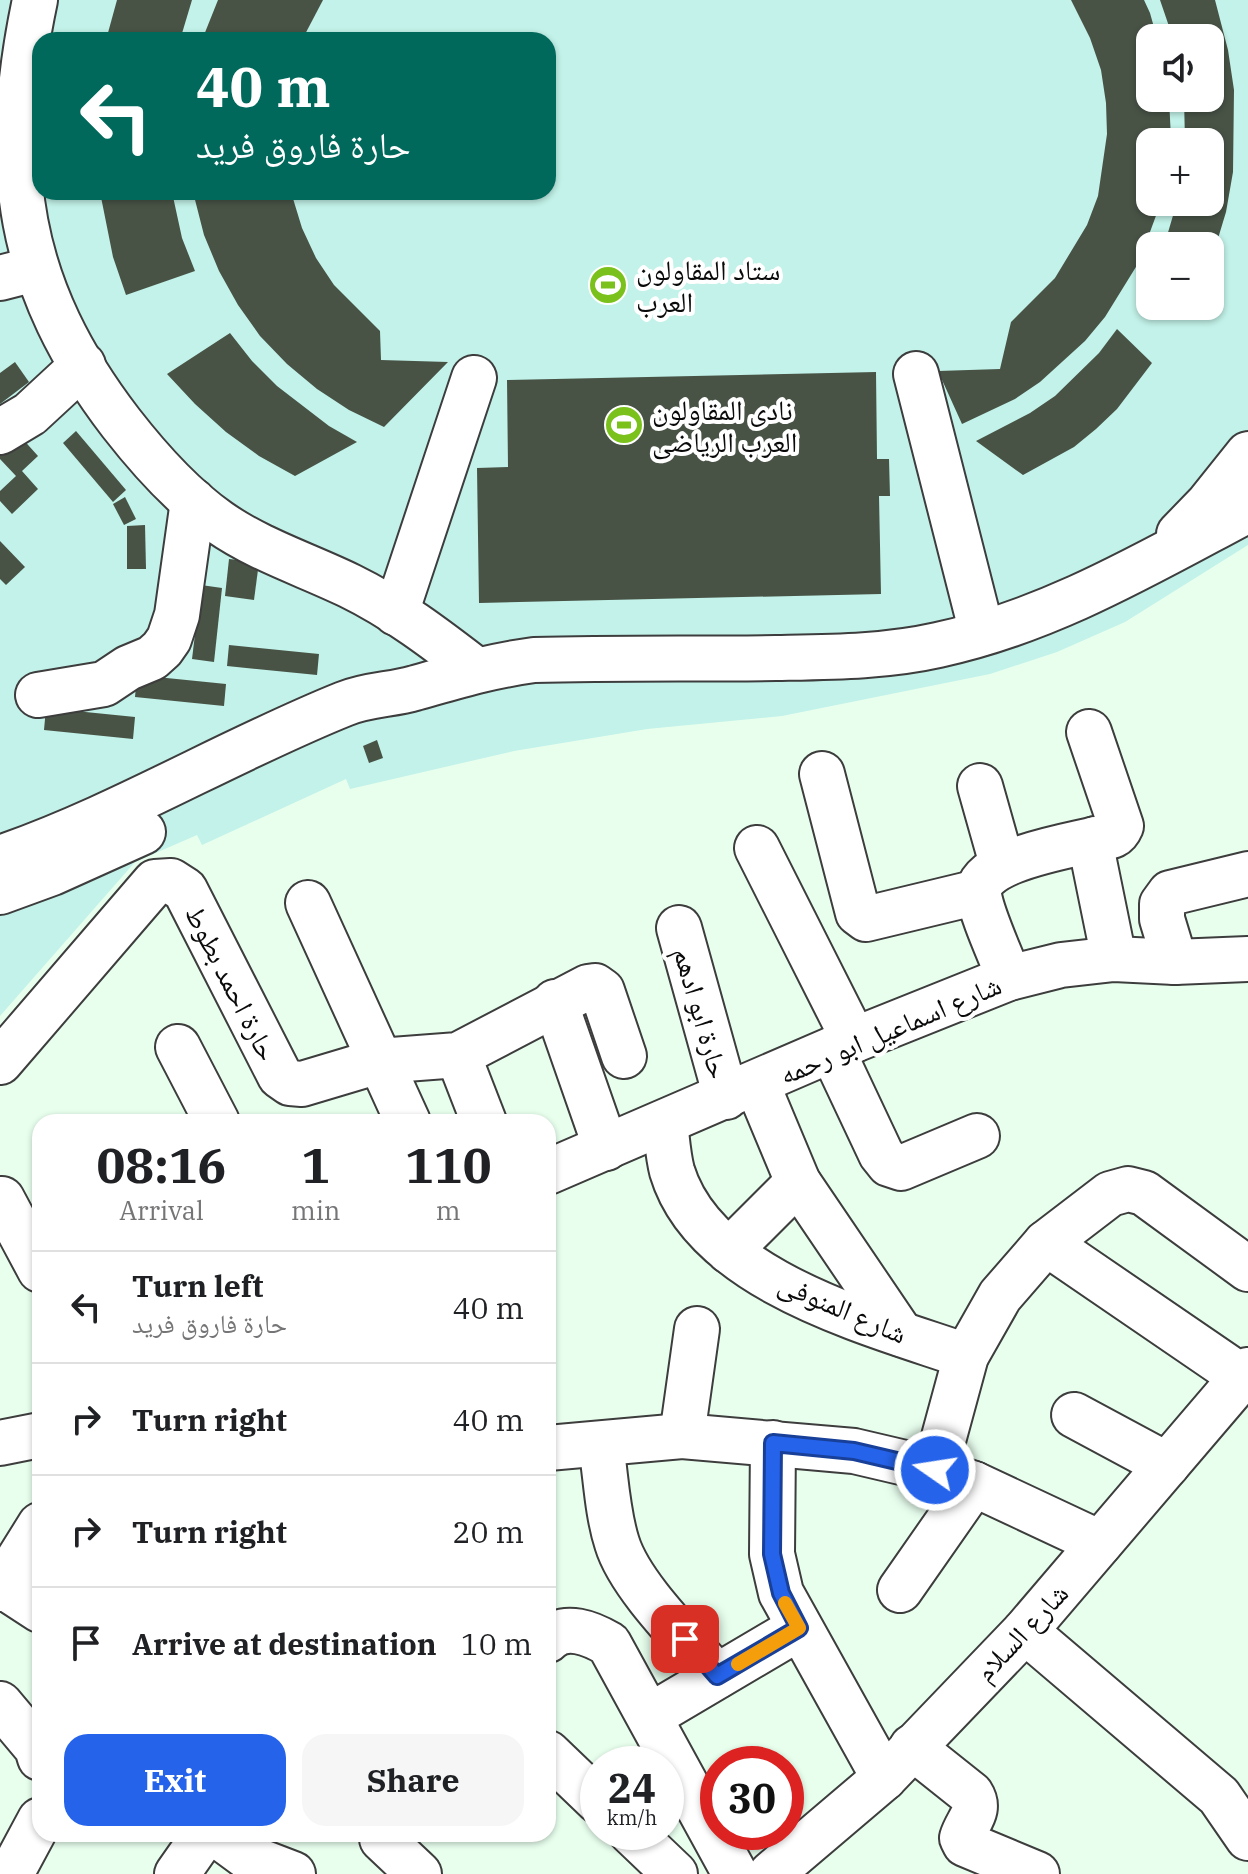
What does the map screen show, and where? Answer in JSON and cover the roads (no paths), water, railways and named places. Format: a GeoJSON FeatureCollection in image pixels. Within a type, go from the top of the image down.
{"type":"FeatureCollection","features":[{"type":"Feature","properties":{"kind":"street"},"geometry":{"type":"LineString","coordinates":[[35,0],[22,58],[17,127],[17,164],[23,218],[18,273],[56,318],[106,403],[132,437],[193,501],[246,538],[353,587],[396,613],[476,670]]}},
{"type":"Feature","properties":{"kind":"street"},"geometry":{"type":"LineString","coordinates":[[0,432],[30,414],[83,365]]}},
{"type":"Feature","properties":{"kind":"street"},"geometry":{"type":"LineString","coordinates":[[916,374],[982,633]]}},
{"type":"Feature","properties":{"kind":"street"},"geometry":{"type":"LineString","coordinates":[[396,613],[474,378]]}},
{"type":"Feature","properties":{"kind":"street"},"geometry":{"type":"LineString","coordinates":[[1148,565],[1208,504],[1248,454]]}},
{"type":"Feature","properties":{"kind":"street"},"geometry":{"type":"LineString","coordinates":[[1193,539],[1248,480]]}},
{"type":"Feature","properties":{"kind":"street"},"geometry":{"type":"LineString","coordinates":[[38,695],[104,684],[128,668],[152,658],[162,649],[177,615],[193,501]]}},
{"type":"Feature","properties":{"kind":"street"},"geometry":{"type":"LineString","coordinates":[[0,892],[99,853],[305,738],[368,696],[412,689],[476,670],[534,660],[834,657],[911,650],[982,633],[1087,594],[1148,565],[1248,510]]}},
{"type":"Feature","properties":{"kind":"street"},"geometry":{"type":"LineString","coordinates":[[822,774],[858,913],[866,919],[1118,833],[1121,826],[1089,732]]}},
{"type":"Feature","properties":{"kind":"street"},"geometry":{"type":"LineString","coordinates":[[0,858],[305,738]]}},
{"type":"Feature","properties":{"kind":"street"},"geometry":{"type":"LineString","coordinates":[[980,786],[990,878],[1009,978]]}},
{"type":"Feature","properties":{"kind":"street"},"geometry":{"type":"LineString","coordinates":[[1096,839],[1092,851],[1114,959]]}},
{"type":"Feature","properties":{"kind":"street"},"geometry":{"type":"LineString","coordinates":[[757,848],[843,1045],[881,1154],[889,1164],[901,1168],[977,1136]]}},
{"type":"Feature","properties":{"kind":"street"},"geometry":{"type":"LineString","coordinates":[[1175,962],[1162,919],[1162,904],[1170,893],[1248,874]]}},
{"type":"Feature","properties":{"kind":"street","name":"حارة احمد بطوط"},"geometry":{"type":"LineString","coordinates":[[0,1062],[155,882],[171,881],[185,890],[280,1076],[290,1083],[302,1084],[379,1061],[458,1055],[555,1002],[595,986],[602,991],[624,1056]]}},
{"type":"Feature","properties":{"kind":"street"},"geometry":{"type":"LineString","coordinates":[[308,903],[404,1114]]}},
{"type":"Feature","properties":{"kind":"street","name":"حارة ابو ادهم"},"geometry":{"type":"LineString","coordinates":[[679,928],[742,1091],[798,1182],[901,1334]]}},
{"type":"Feature","properties":{"kind":"street","name":"شارع اسماعيل ابو رحمه"},"geometry":{"type":"LineString","coordinates":[[556,1169],[843,1045],[1009,978],[1061,965],[1114,959],[1175,962],[1248,959]]}},
{"type":"Feature","properties":{"kind":"street"},"geometry":{"type":"LineString","coordinates":[[555,1002],[606,1148]]}},
{"type":"Feature","properties":{"kind":"street"},"geometry":{"type":"LineString","coordinates":[[178,1047],[213,1114]]}},
{"type":"Feature","properties":{"kind":"street"},"geometry":{"type":"LineString","coordinates":[[458,1055],[481,1114]]}},
{"type":"Feature","properties":{"kind":"street","name":"شارع المنوفى"},"geometry":{"type":"LineString","coordinates":[[665,1123],[673,1172],[695,1216],[729,1251],[769,1278],[812,1301],[855,1319],[966,1356]]}},
{"type":"Feature","properties":{"kind":"street"},"geometry":{"type":"LineString","coordinates":[[729,1251],[798,1182]]}},
{"type":"Feature","properties":{"kind":"street"},"geometry":{"type":"LineString","coordinates":[[900,1590],[954,1477],[966,1356],[1000,1296],[1046,1243],[1110,1194],[1128,1189],[1144,1193],[1248,1269]]}},
{"type":"Feature","properties":{"kind":"street"},"geometry":{"type":"LineString","coordinates":[[2,1199],[32,1255]]}},
{"type":"Feature","properties":{"kind":"street"},"geometry":{"type":"LineString","coordinates":[[1046,1243],[1242,1386]]}},
{"type":"Feature","properties":{"kind":"street"},"geometry":{"type":"LineString","coordinates":[[682,1436],[697,1329]]}},
{"type":"Feature","properties":{"kind":"street","name":"شارع السلام"},"geometry":{"type":"LineString","coordinates":[[771,1874],[898,1762],[1025,1631],[1167,1465],[1242,1386]]}},
{"type":"Feature","properties":{"kind":"street"},"geometry":{"type":"LineString","coordinates":[[1074,1415],[1167,1465]]}},
{"type":"Feature","properties":{"kind":"street"},"geometry":{"type":"LineString","coordinates":[[556,1448],[682,1436],[854,1451],[954,1477],[1100,1543]]}},
{"type":"Feature","properties":{"kind":"street"},"geometry":{"type":"LineString","coordinates":[[0,1443],[32,1437]]}},
{"type":"Feature","properties":{"kind":"street"},"geometry":{"type":"LineString","coordinates":[[773,1443],[772,1554],[781,1593],[799,1628],[898,1762],[971,1794],[977,1809],[964,1832],[962,1838],[965,1844],[1037,1874]]}},
{"type":"Feature","properties":{"kind":"street"},"geometry":{"type":"LineString","coordinates":[[601,1445],[616,1543],[626,1565],[717,1676]]}},
{"type":"Feature","properties":{"kind":"street"},"geometry":{"type":"LineString","coordinates":[[32,1538],[2,1588],[32,1605]]}},
{"type":"Feature","properties":{"kind":"street"},"geometry":{"type":"LineString","coordinates":[[609,1644],[654,1602]]}},
{"type":"Feature","properties":{"kind":"street"},"geometry":{"type":"LineString","coordinates":[[650,1716],[799,1628]]}},
{"type":"Feature","properties":{"kind":"street"},"geometry":{"type":"LineString","coordinates":[[556,1634],[572,1630],[592,1634],[609,1644],[735,1874]]}},
{"type":"Feature","properties":{"kind":"street"},"geometry":{"type":"LineString","coordinates":[[1025,1631],[1219,1796],[1248,1838]]}},
{"type":"Feature","properties":{"kind":"street"},"geometry":{"type":"LineString","coordinates":[[1,1707],[32,1742]]}},
{"type":"Feature","properties":{"kind":"street"},"geometry":{"type":"LineString","coordinates":[[556,1761],[580,1784]]}},
{"type":"Feature","properties":{"kind":"street"},"geometry":{"type":"LineString","coordinates":[[11,1874],[32,1835]]}},
{"type":"Feature","properties":{"kind":"street"},"geometry":{"type":"LineString","coordinates":[[177,1874],[199,1842]]}},
{"type":"Feature","properties":{"kind":"street"},"geometry":{"type":"LineString","coordinates":[[379,1849],[419,1874]]}},
{"type":"Feature","properties":{"kind":"street"},"geometry":{"type":"LineString","coordinates":[[650,1850],[675,1874]]}},
{"type":"Feature","properties":{"kind":"street"},"geometry":{"type":"LineString","coordinates":[[234,1855],[293,1874]]}},
{"type":"Feature","properties":{"kind":"place","name":"ستاد المقاولون العرب"},"geometry":{"type":"Point","coordinates":[608,285]}},
{"type":"Feature","properties":{"kind":"place","name":"نادى المقاولون العرب الرياضى"},"geometry":{"type":"Point","coordinates":[624,425]}}]}
